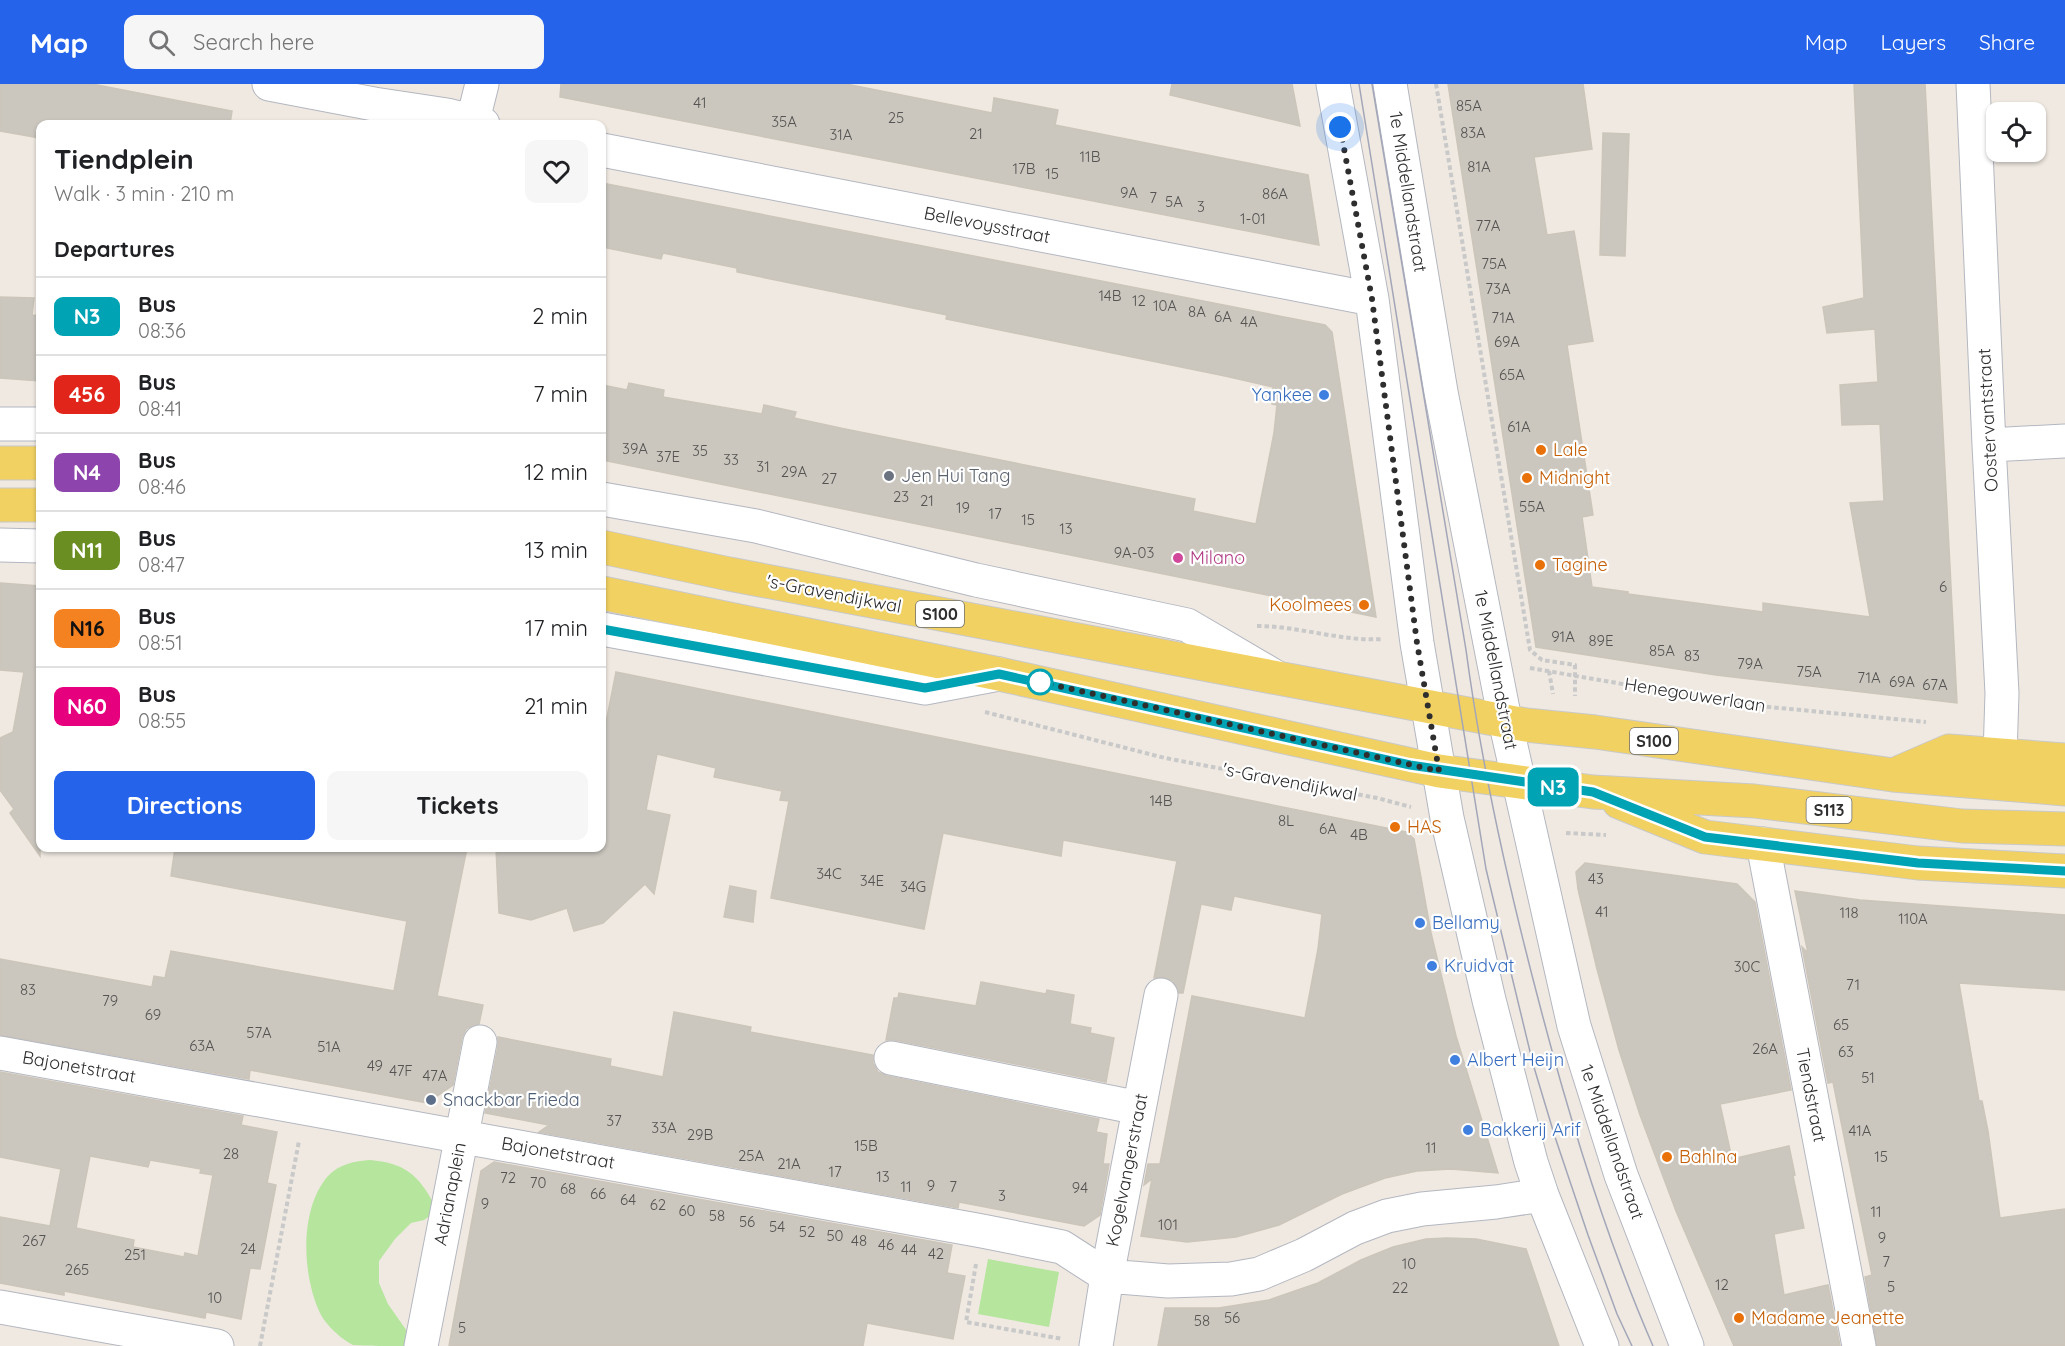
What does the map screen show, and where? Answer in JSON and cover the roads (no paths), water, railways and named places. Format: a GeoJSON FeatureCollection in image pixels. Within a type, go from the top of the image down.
{"type":"FeatureCollection","features":[{"type":"Feature","properties":{"kind":"main road"},"geometry":{"type":"LineString","coordinates":[[0,463],[36,464]]}},
{"type":"Feature","properties":{"kind":"main road"},"geometry":{"type":"LineString","coordinates":[[0,505],[36,505]]}},
{"type":"Feature","properties":{"kind":"main road","name":"'s-Gravendijkwal"},"geometry":{"type":"LineString","coordinates":[[606,548],[729,574],[1505,720]]}},
{"type":"Feature","properties":{"kind":"main road"},"geometry":{"type":"LineString","coordinates":[[606,594],[999,674],[1439,771],[1593,792],[1705,837],[1918,863],[2065,871]]}},
{"type":"Feature","properties":{"kind":"main road","name":"S100"},"geometry":{"type":"LineString","coordinates":[[1505,720],[1893,775]]}},
{"type":"Feature","properties":{"kind":"main road"},"geometry":{"type":"LineString","coordinates":[[1893,775],[1949,751],[2065,760]]}},
{"type":"Feature","properties":{"kind":"main road"},"geometry":{"type":"LineString","coordinates":[[1893,775],[2042,789],[2065,789]]}},
{"type":"Feature","properties":{"kind":"main road","name":"S113"},"geometry":{"type":"LineString","coordinates":[[1593,792],[1754,801],[1962,826],[2065,829]]}},
{"type":"Feature","properties":{"kind":"street"},"geometry":{"type":"LineString","coordinates":[[269,84],[374,104],[414,106],[462,120]]}},
{"type":"Feature","properties":{"kind":"street"},"geometry":{"type":"LineString","coordinates":[[477,120],[482,84]]}},
{"type":"Feature","properties":{"kind":"street"},"geometry":{"type":"LineString","coordinates":[[1333,84],[1372,299],[1402,641],[1428,706],[1447,818],[1489,1000],[1531,1162],[1602,1346]]}},
{"type":"Feature","properties":{"kind":"street","name":"1e Middellandstraat"},"geometry":{"type":"LineString","coordinates":[[1390,84],[1441,392],[1505,720],[1574,1026],[1621,1175],[1688,1346]]}},
{"type":"Feature","properties":{"kind":"street","name":"Oostervantstraat"},"geometry":{"type":"LineString","coordinates":[[1973,84],[2002,693],[2000,756]]}},
{"type":"Feature","properties":{"kind":"street","name":"Bellevoysstraat"},"geometry":{"type":"LineString","coordinates":[[606,151],[1372,299]]}},
{"type":"Feature","properties":{"kind":"street"},"geometry":{"type":"LineString","coordinates":[[0,424],[36,424]]}},
{"type":"Feature","properties":{"kind":"street"},"geometry":{"type":"LineString","coordinates":[[1989,445],[2065,441]]}},
{"type":"Feature","properties":{"kind":"street","name":"'s-Gravendijkwal"},"geometry":{"type":"LineString","coordinates":[[606,500],[756,526],[976,580],[1187,625],[1279,679]]}},
{"type":"Feature","properties":{"kind":"street"},"geometry":{"type":"LineString","coordinates":[[0,544],[36,546]]}},
{"type":"Feature","properties":{"kind":"street"},"geometry":{"type":"LineString","coordinates":[[606,630],[925,688],[999,674]]}},
{"type":"Feature","properties":{"kind":"street","name":"Tiendstraat"},"geometry":{"type":"LineString","coordinates":[[1763,844],[1859,1346]]}},
{"type":"Feature","properties":{"kind":"street","name":"Kogelvangerstraat"},"geometry":{"type":"LineString","coordinates":[[1096,1345],[1161,995]]}},
{"type":"Feature","properties":{"kind":"street","name":"Adrianaplein"},"geometry":{"type":"LineString","coordinates":[[421,1346],[480,1042]]}},
{"type":"Feature","properties":{"kind":"street","name":"Bajonetstraat"},"geometry":{"type":"LineString","coordinates":[[0,1053],[461,1135],[1062,1247],[1107,1276]]}},
{"type":"Feature","properties":{"kind":"street"},"geometry":{"type":"LineString","coordinates":[[891,1058],[1139,1108]]}},
{"type":"Feature","properties":{"kind":"street"},"geometry":{"type":"LineString","coordinates":[[1107,1276],[1168,1281],[1232,1279],[1259,1274],[1304,1255],[1355,1228],[1387,1216],[1422,1209],[1542,1195]]}},
{"type":"Feature","properties":{"kind":"street"},"geometry":{"type":"LineString","coordinates":[[0,1307],[217,1346]]}},
{"type":"Feature","properties":{"kind":"tram line"},"geometry":{"type":"LineString","coordinates":[[1359,84],[1486,869],[1533,1064],[1555,1137],[1617,1314],[1632,1346]]}},
{"type":"Feature","properties":{"kind":"tram line"},"geometry":{"type":"LineString","coordinates":[[1372,84],[1480,740],[1507,874],[1540,1006],[1576,1135],[1619,1263],[1653,1346]]}},
{"type":"Feature","properties":{"kind":"place","name":"Yankee"},"geometry":{"type":"Point","coordinates":[1324,395]}},
{"type":"Feature","properties":{"kind":"place","name":"Lale"},"geometry":{"type":"Point","coordinates":[1541,450]}},
{"type":"Feature","properties":{"kind":"place","name":"Jen Hui Tang"},"geometry":{"type":"Point","coordinates":[889,476]}},
{"type":"Feature","properties":{"kind":"place","name":"Midnight"},"geometry":{"type":"Point","coordinates":[1527,478]}},
{"type":"Feature","properties":{"kind":"place","name":"Milano"},"geometry":{"type":"Point","coordinates":[1178,558]}},
{"type":"Feature","properties":{"kind":"place","name":"Tagine"},"geometry":{"type":"Point","coordinates":[1540,565]}},
{"type":"Feature","properties":{"kind":"place","name":"Koolmees"},"geometry":{"type":"Point","coordinates":[1364,605]}},
{"type":"Feature","properties":{"kind":"place","name":"HAS"},"geometry":{"type":"Point","coordinates":[1395,827]}},
{"type":"Feature","properties":{"kind":"place","name":"Bellamy"},"geometry":{"type":"Point","coordinates":[1420,923]}},
{"type":"Feature","properties":{"kind":"place","name":"Kruidvat"},"geometry":{"type":"Point","coordinates":[1432,966]}},
{"type":"Feature","properties":{"kind":"place","name":"Albert Heijn"},"geometry":{"type":"Point","coordinates":[1455,1060]}},
{"type":"Feature","properties":{"kind":"place","name":"Snackbar Frieda"},"geometry":{"type":"Point","coordinates":[431,1100]}},
{"type":"Feature","properties":{"kind":"place","name":"Bakkerij Arif"},"geometry":{"type":"Point","coordinates":[1468,1130]}},
{"type":"Feature","properties":{"kind":"place","name":"Bahlna"},"geometry":{"type":"Point","coordinates":[1667,1157]}},
{"type":"Feature","properties":{"kind":"place","name":"Madame Jeanette"},"geometry":{"type":"Point","coordinates":[1739,1318]}}]}
